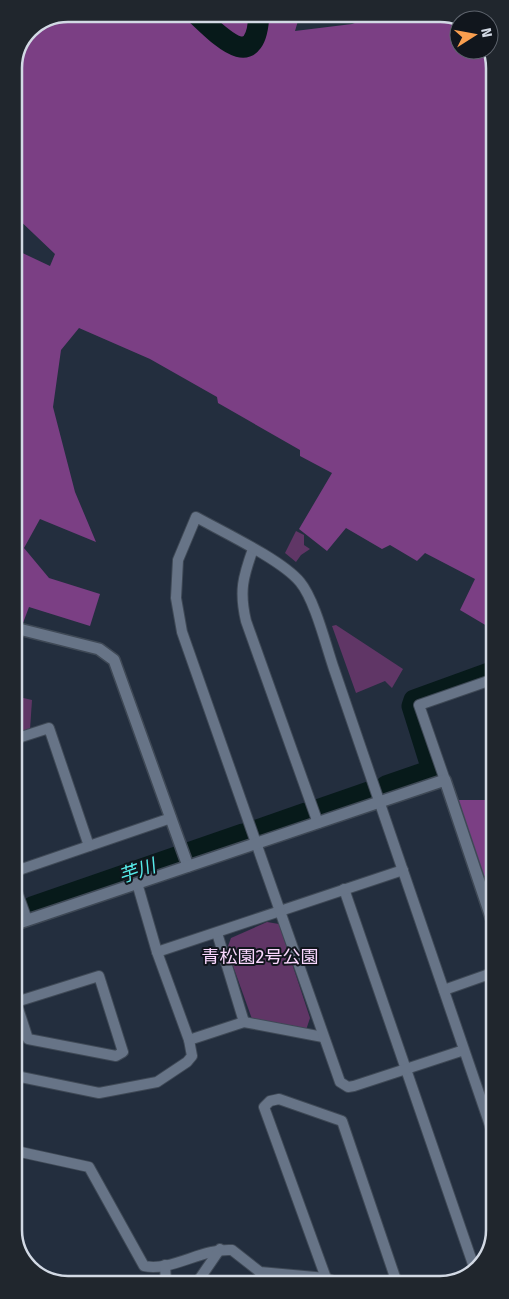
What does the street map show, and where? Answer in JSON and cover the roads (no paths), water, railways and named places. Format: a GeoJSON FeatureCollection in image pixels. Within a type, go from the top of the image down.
{"type":"FeatureCollection","features":[{"type":"Feature","properties":{"kind":"street"},"geometry":{"type":"LineString","coordinates":[[464,1050],[354,1086],[344,1085],[338,1078],[258,843],[249,825],[182,632],[176,598],[178,560],[196,517],[283,567],[301,583],[311,604],[380,802],[486,1114]]}},
{"type":"Feature","properties":{"kind":"street"},"geometry":{"type":"LineString","coordinates":[[253,549],[242,579],[241,598],[246,621],[318,823]]}},
{"type":"Feature","properties":{"kind":"street"},"geometry":{"type":"LineString","coordinates":[[23,630],[99,649],[114,660],[185,858]]}},
{"type":"Feature","properties":{"kind":"street"},"geometry":{"type":"LineString","coordinates":[[486,684],[420,705],[486,905]]}},
{"type":"Feature","properties":{"kind":"street"},"geometry":{"type":"LineString","coordinates":[[22,737],[49,728],[89,846]]}},
{"type":"Feature","properties":{"kind":"street"},"geometry":{"type":"LineString","coordinates":[[22,922],[137,883],[185,858],[258,843],[445,780]]}},
{"type":"Feature","properties":{"kind":"street"},"geometry":{"type":"LineString","coordinates":[[22,869],[171,818]]}},
{"type":"Feature","properties":{"kind":"street"},"geometry":{"type":"LineString","coordinates":[[157,952],[403,870]]}},
{"type":"Feature","properties":{"kind":"street"},"geometry":{"type":"LineString","coordinates":[[22,1077],[99,1093],[157,1082],[187,1062],[192,1056],[189,1040],[157,952],[137,883]]}},
{"type":"Feature","properties":{"kind":"street"},"geometry":{"type":"LineString","coordinates":[[344,889],[473,1263]]}},
{"type":"Feature","properties":{"kind":"street"},"geometry":{"type":"LineString","coordinates":[[217,933],[244,1022]]}},
{"type":"Feature","properties":{"kind":"street"},"geometry":{"type":"LineString","coordinates":[[444,990],[486,975]]}},
{"type":"Feature","properties":{"kind":"street"},"geometry":{"type":"LineString","coordinates":[[22,998],[100,976],[122,1052],[116,1056],[28,1038],[22,1020]]}},
{"type":"Feature","properties":{"kind":"street"},"geometry":{"type":"LineString","coordinates":[[189,1040],[244,1022],[323,1037]]}},
{"type":"Feature","properties":{"kind":"street"},"geometry":{"type":"LineString","coordinates":[[325,1276],[264,1107],[270,1101],[279,1099],[342,1122],[395,1276]]}},
{"type":"Feature","properties":{"kind":"street"},"geometry":{"type":"LineString","coordinates":[[22,1152],[90,1167],[144,1266],[154,1268],[220,1249],[232,1250],[260,1272],[304,1276]]}},
{"type":"Feature","properties":{"kind":"street"},"geometry":{"type":"LineString","coordinates":[[201,1276],[220,1249]]}},
{"type":"Feature","properties":{"kind":"street"},"geometry":{"type":"LineString","coordinates":[[165,1265],[166,1276]]}},
{"type":"Feature","properties":{"kind":"waterway"},"geometry":{"type":"LineString","coordinates":[[205,22],[235,46],[244,47],[251,43],[256,33],[258,23]]}},
{"type":"Feature","properties":{"kind":"waterway","name":"芋川"},"geometry":{"type":"LineString","coordinates":[[386,786],[432,770],[412,706],[414,700],[486,674]]}},
{"type":"Feature","properties":{"kind":"waterway","name":"芋川"},"geometry":{"type":"LineString","coordinates":[[320,809],[369,792]]}},
{"type":"Feature","properties":{"kind":"waterway","name":"芋川"},"geometry":{"type":"LineString","coordinates":[[257,830],[306,813]]}},
{"type":"Feature","properties":{"kind":"waterway","name":"芋川"},"geometry":{"type":"LineString","coordinates":[[32,907],[243,834]]}},
{"type":"Feature","properties":{"kind":"park label","name":"青松園2号公園"},"geometry":{"type":"Point","coordinates":[260,957]}}]}
